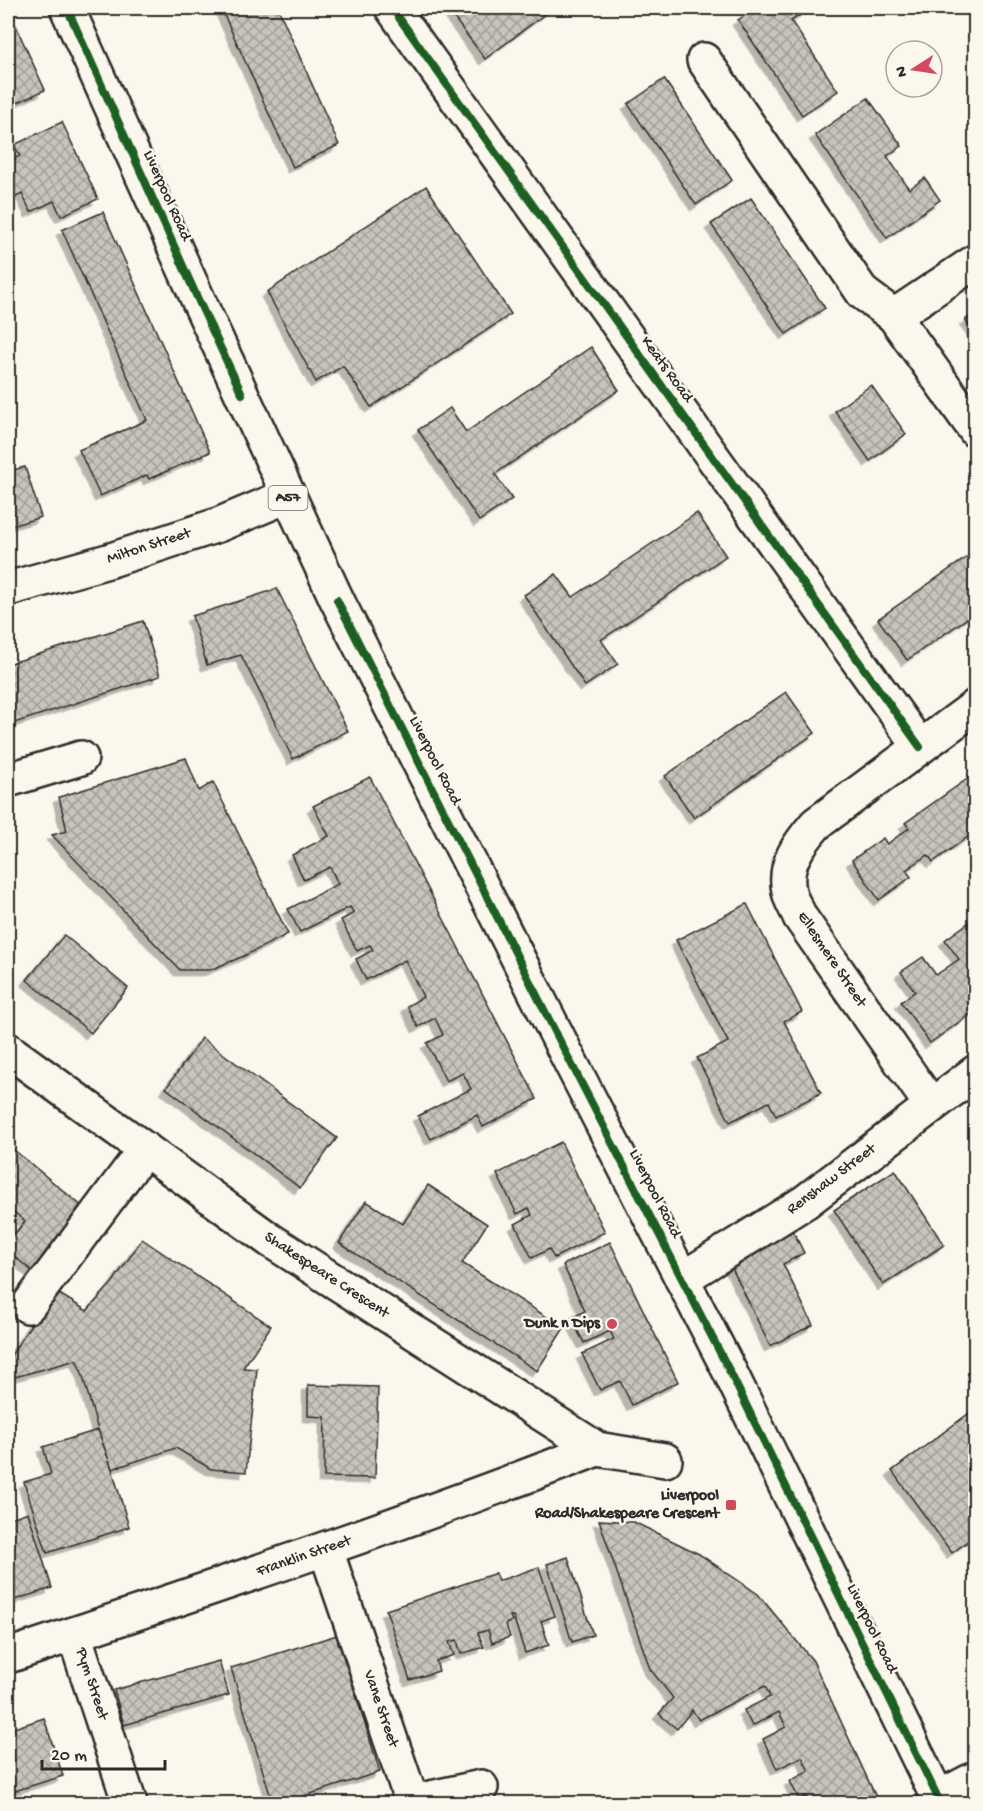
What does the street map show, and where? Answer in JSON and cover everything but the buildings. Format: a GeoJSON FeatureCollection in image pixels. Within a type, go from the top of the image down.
{"type":"FeatureCollection","features":[{"type":"Feature","properties":{"kind":"street","name":"Liverpool Road"},"geometry":{"type":"LineString","coordinates":[[67,8],[288,496],[351,628],[730,1372],[940,1801]]}},
{"type":"Feature","properties":{"kind":"street","name":"Keats Road"},"geometry":{"type":"LineString","coordinates":[[392,8],[920,747]]}},
{"type":"Feature","properties":{"kind":"street"},"geometry":{"type":"LineString","coordinates":[[704,60],[863,293],[894,316],[975,431]]}},
{"type":"Feature","properties":{"kind":"street"},"geometry":{"type":"LineString","coordinates":[[894,316],[975,261]]}},
{"type":"Feature","properties":{"kind":"street","name":"Milton Street"},"geometry":{"type":"LineString","coordinates":[[8,589],[108,561],[218,525],[288,496]]}},
{"type":"Feature","properties":{"kind":"street","name":"Ellesmere Street"},"geometry":{"type":"LineString","coordinates":[[931,1104],[800,917],[789,892],[788,867],[797,846],[816,824],[975,706]]}},
{"type":"Feature","properties":{"kind":"street"},"geometry":{"type":"LineString","coordinates":[[8,780],[81,758]]}},
{"type":"Feature","properties":{"kind":"street","name":"Shakespeare Crescent"},"geometry":{"type":"LineString","coordinates":[[8,1050],[270,1240],[597,1449],[665,1460]]}},
{"type":"Feature","properties":{"kind":"street","name":"Renshaw Street"},"geometry":{"type":"LineString","coordinates":[[682,1279],[805,1202],[975,1072]]}},
{"type":"Feature","properties":{"kind":"street"},"geometry":{"type":"LineString","coordinates":[[28,1306],[145,1149]]}},
{"type":"Feature","properties":{"kind":"street","name":"Franklin Street"},"geometry":{"type":"LineString","coordinates":[[8,1656],[326,1550],[597,1449]]}},
{"type":"Feature","properties":{"kind":"street","name":"Vane Street"},"geometry":{"type":"LineString","coordinates":[[326,1550],[412,1802],[481,1787]]}},
{"type":"Feature","properties":{"kind":"street","name":"Pym Street"},"geometry":{"type":"LineString","coordinates":[[74,1634],[130,1803]]}},
{"type":"Feature","properties":{"kind":"street"},"geometry":{"type":"LineString","coordinates":[[940,1801],[975,1778]]}},
{"type":"Feature","properties":{"kind":"cycle path"},"geometry":{"type":"LineString","coordinates":[[67,8],[242,394]]}},
{"type":"Feature","properties":{"kind":"cycle path"},"geometry":{"type":"LineString","coordinates":[[392,8],[920,747]]}},
{"type":"Feature","properties":{"kind":"cycle path"},"geometry":{"type":"LineString","coordinates":[[337,600],[730,1372],[941,1804]]}},
{"type":"Feature","properties":{"kind":"place","name":"Dunk n Dips"},"geometry":{"type":"Point","coordinates":[612,1324]}},
{"type":"Feature","properties":{"kind":"place","name":"Liverpool Road/Shakespeare Crescent"},"geometry":{"type":"Point","coordinates":[731,1505]}}]}
